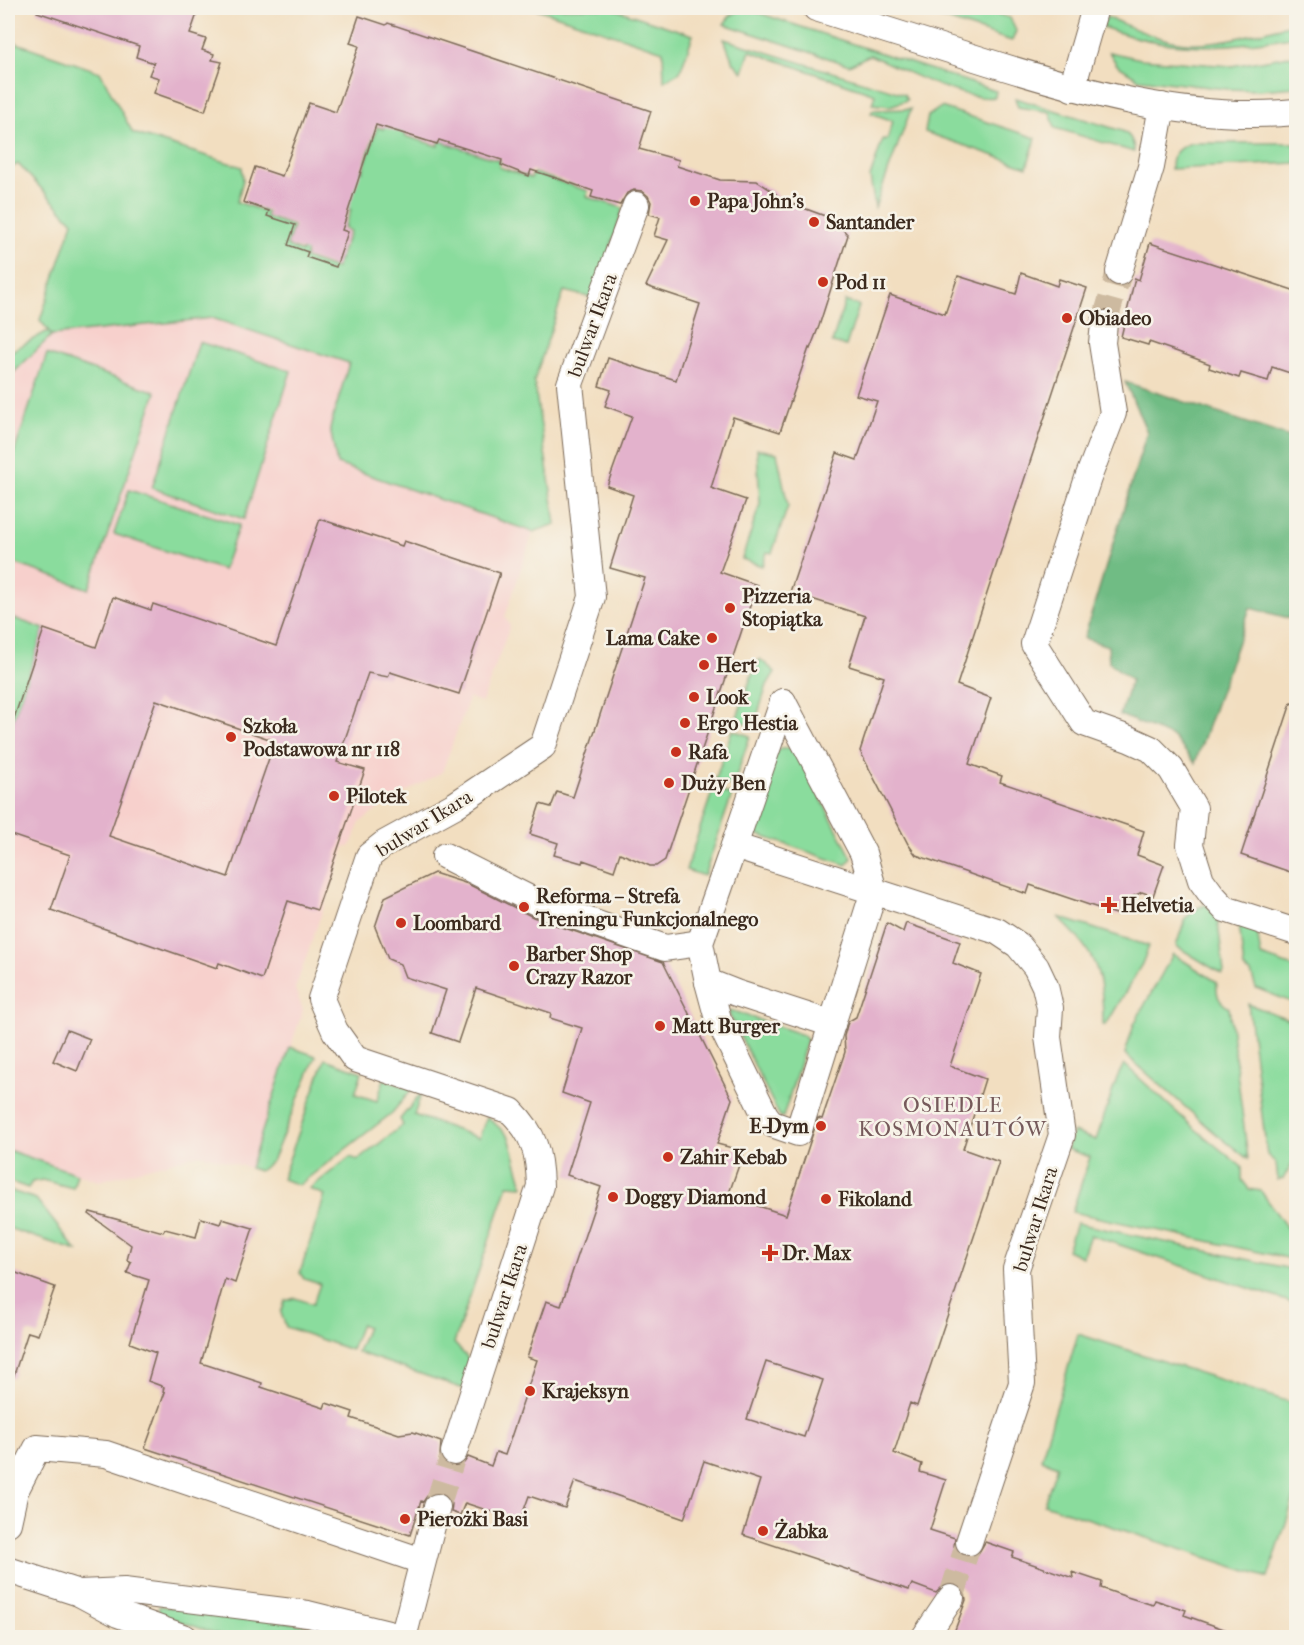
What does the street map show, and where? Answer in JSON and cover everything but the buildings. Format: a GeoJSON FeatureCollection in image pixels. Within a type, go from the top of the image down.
{"type":"FeatureCollection","features":[{"type":"Feature","properties":{"kind":"street"},"geometry":{"type":"LineString","coordinates":[[816,8],[1091,93],[1162,106],[1252,114],[1296,112]]}},
{"type":"Feature","properties":{"kind":"street"},"geometry":{"type":"LineString","coordinates":[[1072,88],[1095,8]]}},
{"type":"Feature","properties":{"kind":"street"},"geometry":{"type":"LineString","coordinates":[[1119,272],[1151,167],[1162,106]]}},
{"type":"Feature","properties":{"kind":"street","name":"bulwar Ikara"},"geometry":{"type":"LineString","coordinates":[[454,1452],[540,1186],[539,1164],[534,1142],[525,1124],[511,1111],[355,1059],[335,1031],[321,999],[369,856],[384,844],[455,805],[543,746],[592,597],[570,384],[636,205]]}},
{"type":"Feature","properties":{"kind":"street"},"geometry":{"type":"LineString","coordinates":[[1104,324],[1102,343],[1113,413],[1088,478],[1034,644],[1084,723],[1151,749],[1171,769],[1194,808],[1190,845],[1201,880],[1218,902],[1225,909],[1296,932]]}},
{"type":"Feature","properties":{"kind":"street"},"geometry":{"type":"LineString","coordinates":[[783,702],[863,853],[874,891],[798,1133],[772,1124],[765,1115],[718,1019],[700,943],[783,702]]}},
{"type":"Feature","properties":{"kind":"street","name":"bulwar Ikara"},"geometry":{"type":"LineString","coordinates":[[735,846],[997,931],[1018,945],[1036,967],[1046,986],[1050,1008],[1048,1037],[1062,1135],[1016,1269],[1022,1383],[969,1542]]}},
{"type":"Feature","properties":{"kind":"street","name":"bulwar Ikara"},"geometry":{"type":"LineString","coordinates":[[445,856],[538,903],[665,948],[700,943]]}},
{"type":"Feature","properties":{"kind":"street"},"geometry":{"type":"LineString","coordinates":[[708,982],[832,1024]]}},
{"type":"Feature","properties":{"kind":"street"},"geometry":{"type":"LineString","coordinates":[[8,1523],[15,1491],[37,1448],[106,1454],[422,1561]]}},
{"type":"Feature","properties":{"kind":"street"},"geometry":{"type":"LineString","coordinates":[[79,1593],[124,1591],[308,1614],[404,1637],[437,1507]]}},
{"type":"Feature","properties":{"kind":"street"},"geometry":{"type":"LineString","coordinates":[[8,1570],[79,1593],[118,1614],[185,1638]]}},
{"type":"Feature","properties":{"kind":"street"},"geometry":{"type":"LineString","coordinates":[[924,1638],[951,1598]]}},
{"type":"Feature","properties":{"kind":"shaded area","name":"Szkoła Podstawowa nr 118"},"geometry":{"type":"Polygon","coordinates":[[[211,318],[349,363],[330,428],[337,464],[533,532],[505,617],[510,626],[482,702],[469,698],[442,772],[390,801],[360,822],[350,847],[345,846],[295,989],[303,1010],[250,1168],[200,1154],[99,1181],[8,1150],[8,378],[52,335],[211,318]]]}},
{"type":"Feature","properties":{"kind":"green space"},"geometry":{"type":"Polygon","coordinates":[[[534,8],[611,8],[693,35],[680,72],[664,81],[663,51],[534,8]]]}},
{"type":"Feature","properties":{"kind":"green space"},"geometry":{"type":"Polygon","coordinates":[[[910,8],[978,8],[1010,18],[1016,31],[1012,41],[910,8]]]}},
{"type":"Feature","properties":{"kind":"green space"},"geometry":{"type":"Polygon","coordinates":[[[741,10],[756,12],[996,91],[995,97],[982,97],[949,89],[870,55],[849,65],[724,24],[730,16],[741,10]]]}},
{"type":"Feature","properties":{"kind":"green space"},"geometry":{"type":"Polygon","coordinates":[[[1106,17],[1156,37],[1186,43],[1228,40],[1296,23],[1296,36],[1223,45],[1176,44],[1152,41],[1103,27],[1106,17]]]}},
{"type":"Feature","properties":{"kind":"green space"},"geometry":{"type":"Polygon","coordinates":[[[724,39],[904,94],[907,100],[890,106],[872,104],[875,94],[750,51],[743,72],[733,62],[724,39]]]}},
{"type":"Feature","properties":{"kind":"green space"},"geometry":{"type":"Polygon","coordinates":[[[8,40],[100,72],[133,133],[242,167],[243,180],[237,202],[267,212],[266,217],[293,226],[287,246],[302,252],[305,246],[308,247],[305,258],[336,269],[350,231],[344,228],[351,210],[337,205],[345,165],[363,171],[377,127],[383,129],[385,124],[407,131],[405,136],[438,146],[440,141],[500,161],[499,167],[531,178],[534,173],[588,191],[587,197],[623,208],[597,290],[588,297],[564,291],[534,381],[556,524],[533,532],[337,464],[330,428],[349,363],[212,318],[52,335],[8,378],[8,353],[46,332],[51,334],[40,320],[73,222],[18,164],[8,169],[8,40]]]}},
{"type":"Feature","properties":{"kind":"green space"},"geometry":{"type":"Polygon","coordinates":[[[1109,52],[1141,59],[1231,66],[1296,55],[1296,87],[1259,90],[1227,89],[1139,79],[1117,65],[1109,52]]]}},
{"type":"Feature","properties":{"kind":"green space"},"geometry":{"type":"Polygon","coordinates":[[[1015,98],[1122,131],[1131,140],[1134,152],[1055,128],[1050,112],[1018,107],[1015,98]]]}},
{"type":"Feature","properties":{"kind":"green space"},"geometry":{"type":"Polygon","coordinates":[[[941,107],[1036,138],[1027,167],[925,132],[928,116],[941,107]]]}},
{"type":"Feature","properties":{"kind":"green space"},"geometry":{"type":"Polygon","coordinates":[[[911,109],[875,207],[870,177],[883,139],[887,140],[893,121],[871,113],[873,110],[911,109]]]}},
{"type":"Feature","properties":{"kind":"green space"},"geometry":{"type":"Polygon","coordinates":[[[1191,143],[1296,143],[1296,163],[1171,169],[1176,152],[1191,143]]]}},
{"type":"Feature","properties":{"kind":"green space"},"geometry":{"type":"Polygon","coordinates":[[[845,301],[859,306],[846,346],[832,343],[845,301]]]}},
{"type":"Feature","properties":{"kind":"green space"},"geometry":{"type":"Polygon","coordinates":[[[199,342],[291,371],[244,519],[152,488],[199,342]]]}},
{"type":"Feature","properties":{"kind":"green space"},"geometry":{"type":"Polygon","coordinates":[[[47,354],[156,392],[89,589],[8,561],[8,471],[47,354]]]}},
{"type":"Feature","properties":{"kind":"green space"},"geometry":{"type":"Polygon","coordinates":[[[1125,382],[1296,439],[1296,620],[1250,608],[1195,763],[1173,737],[1120,715],[1131,680],[1109,662],[1108,646],[1084,638],[1147,432],[1125,382]]]}},
{"type":"Feature","properties":{"kind":"green space"},"geometry":{"type":"Polygon","coordinates":[[[757,449],[777,453],[788,506],[772,553],[767,552],[762,566],[742,559],[760,504],[757,449]]]}},
{"type":"Feature","properties":{"kind":"green space"},"geometry":{"type":"Polygon","coordinates":[[[129,490],[239,525],[223,570],[114,534],[129,490]]]}},
{"type":"Feature","properties":{"kind":"green space"},"geometry":{"type":"Polygon","coordinates":[[[8,616],[44,629],[8,736],[8,616]]]}},
{"type":"Feature","properties":{"kind":"green space"},"geometry":{"type":"Polygon","coordinates":[[[760,659],[775,672],[767,685],[754,726],[736,720],[754,669],[760,659]]]}},
{"type":"Feature","properties":{"kind":"green space"},"geometry":{"type":"Polygon","coordinates":[[[732,730],[750,736],[733,786],[715,781],[732,730]]]}},
{"type":"Feature","properties":{"kind":"green space"},"geometry":{"type":"Polygon","coordinates":[[[788,748],[796,751],[852,858],[846,865],[750,832],[775,753],[788,748]]]}},
{"type":"Feature","properties":{"kind":"green space"},"geometry":{"type":"Polygon","coordinates":[[[713,789],[732,795],[704,876],[686,870],[713,789]]]}},
{"type":"Feature","properties":{"kind":"green space"},"geometry":{"type":"Polygon","coordinates":[[[1206,905],[1217,915],[1224,972],[1222,974],[1176,946],[1185,920],[1193,911],[1206,905]]]}},
{"type":"Feature","properties":{"kind":"green space"},"geometry":{"type":"Polygon","coordinates":[[[1058,917],[1149,946],[1142,964],[1106,1025],[1103,1025],[1101,991],[1095,965],[1081,942],[1058,917]]]}},
{"type":"Feature","properties":{"kind":"green space"},"geometry":{"type":"Polygon","coordinates":[[[1239,923],[1257,931],[1261,956],[1296,968],[1296,1004],[1256,988],[1251,973],[1244,969],[1239,923]]]}},
{"type":"Feature","properties":{"kind":"green space"},"geometry":{"type":"Polygon","coordinates":[[[1173,954],[1217,982],[1218,997],[1229,1008],[1248,1159],[1125,1054],[1134,1024],[1173,954]]]}},
{"type":"Feature","properties":{"kind":"green space"},"geometry":{"type":"Polygon","coordinates":[[[1248,1004],[1296,1022],[1296,1156],[1283,1179],[1278,1180],[1276,1163],[1267,1155],[1248,1004]]]}},
{"type":"Feature","properties":{"kind":"green space"},"geometry":{"type":"Polygon","coordinates":[[[733,1011],[803,1035],[807,1040],[783,1117],[780,1117],[728,1012],[733,1011]]]}},
{"type":"Feature","properties":{"kind":"green space"},"geometry":{"type":"Polygon","coordinates":[[[290,1047],[316,1056],[272,1161],[259,1171],[250,1168],[290,1047]]]}},
{"type":"Feature","properties":{"kind":"green space"},"geometry":{"type":"Polygon","coordinates":[[[325,1059],[362,1072],[355,1094],[377,1101],[384,1079],[412,1089],[392,1113],[299,1185],[282,1179],[325,1059]]]}},
{"type":"Feature","properties":{"kind":"green space"},"geometry":{"type":"Polygon","coordinates":[[[1124,1064],[1194,1128],[1242,1167],[1242,1180],[1249,1189],[1261,1191],[1296,1241],[1296,1260],[1072,1212],[1090,1157],[1067,1149],[1073,1132],[1096,1140],[1124,1064]]]}},
{"type":"Feature","properties":{"kind":"green space"},"geometry":{"type":"Polygon","coordinates":[[[422,1092],[414,1115],[479,1138],[487,1116],[509,1137],[523,1186],[508,1185],[454,1343],[474,1365],[467,1390],[357,1352],[367,1327],[361,1324],[351,1350],[286,1327],[281,1313],[285,1301],[295,1298],[313,1304],[320,1284],[304,1279],[300,1273],[325,1195],[309,1189],[350,1157],[358,1160],[403,1125],[400,1119],[422,1092]]]}},
{"type":"Feature","properties":{"kind":"green space"},"geometry":{"type":"Polygon","coordinates":[[[8,1150],[77,1174],[73,1188],[42,1180],[32,1182],[28,1188],[8,1181],[8,1150]]]}},
{"type":"Feature","properties":{"kind":"green space"},"geometry":{"type":"Polygon","coordinates":[[[8,1190],[36,1199],[77,1251],[8,1228],[8,1190]]]}},
{"type":"Feature","properties":{"kind":"green space"},"geometry":{"type":"Polygon","coordinates":[[[1076,1223],[1296,1270],[1296,1304],[1090,1235],[1082,1257],[1067,1250],[1076,1223]]]}},
{"type":"Feature","properties":{"kind":"green space"},"geometry":{"type":"Polygon","coordinates":[[[1078,1334],[1296,1404],[1296,1492],[1268,1578],[1044,1504],[1057,1466],[1041,1459],[1078,1334]]]}},
{"type":"Feature","properties":{"kind":"green space"},"geometry":{"type":"Polygon","coordinates":[[[159,1606],[271,1619],[365,1637],[226,1637],[158,1614],[159,1606]]]}},
{"type":"Feature","properties":{"kind":"tunnel"},"geometry":{"type":"LineString","coordinates":[[1104,324],[1119,272]]}},
{"type":"Feature","properties":{"kind":"tunnel"},"geometry":{"type":"LineString","coordinates":[[437,1507],[454,1452]]}},
{"type":"Feature","properties":{"kind":"tunnel"},"geometry":{"type":"LineString","coordinates":[[951,1598],[969,1542]]}},
{"type":"Feature","properties":{"kind":"place","name":"Papa John's"},"geometry":{"type":"Point","coordinates":[695,201]}},
{"type":"Feature","properties":{"kind":"place","name":"Santander"},"geometry":{"type":"Point","coordinates":[814,222]}},
{"type":"Feature","properties":{"kind":"place","name":"Pod 11"},"geometry":{"type":"Point","coordinates":[823,282]}},
{"type":"Feature","properties":{"kind":"place","name":"Obiadeo"},"geometry":{"type":"Point","coordinates":[1067,318]}},
{"type":"Feature","properties":{"kind":"place","name":"Pizzeria Stopiątka"},"geometry":{"type":"Point","coordinates":[730,608]}},
{"type":"Feature","properties":{"kind":"place","name":"Lama Cake"},"geometry":{"type":"Point","coordinates":[712,638]}},
{"type":"Feature","properties":{"kind":"place","name":"Hert"},"geometry":{"type":"Point","coordinates":[704,665]}},
{"type":"Feature","properties":{"kind":"place","name":"Look"},"geometry":{"type":"Point","coordinates":[694,697]}},
{"type":"Feature","properties":{"kind":"place","name":"Ergo Hestia"},"geometry":{"type":"Point","coordinates":[685,723]}},
{"type":"Feature","properties":{"kind":"place","name":"Szkoła Podstawowa nr 118"},"geometry":{"type":"Point","coordinates":[231,737]}},
{"type":"Feature","properties":{"kind":"place","name":"Rafa"},"geometry":{"type":"Point","coordinates":[676,752]}},
{"type":"Feature","properties":{"kind":"place","name":"Duży Ben"},"geometry":{"type":"Point","coordinates":[669,783]}},
{"type":"Feature","properties":{"kind":"place","name":"Pilotek"},"geometry":{"type":"Point","coordinates":[334,796]}},
{"type":"Feature","properties":{"kind":"place","name":"Helvetia"},"geometry":{"type":"Point","coordinates":[1109,905]}},
{"type":"Feature","properties":{"kind":"place","name":"Reforma – Strefa Treningu Funkcjonalnego"},"geometry":{"type":"Point","coordinates":[524,907]}},
{"type":"Feature","properties":{"kind":"place","name":"Loombard"},"geometry":{"type":"Point","coordinates":[401,923]}},
{"type":"Feature","properties":{"kind":"place","name":"Barber Shop Crazy Razor"},"geometry":{"type":"Point","coordinates":[514,966]}},
{"type":"Feature","properties":{"kind":"place","name":"Matt Burger"},"geometry":{"type":"Point","coordinates":[660,1026]}},
{"type":"Feature","properties":{"kind":"place","name":"E-Dym"},"geometry":{"type":"Point","coordinates":[821,1126]}},
{"type":"Feature","properties":{"kind":"place","name":"Zahir Kebab"},"geometry":{"type":"Point","coordinates":[668,1157]}},
{"type":"Feature","properties":{"kind":"place","name":"Doggy Diamond"},"geometry":{"type":"Point","coordinates":[613,1197]}},
{"type":"Feature","properties":{"kind":"place","name":"Fikoland"},"geometry":{"type":"Point","coordinates":[826,1199]}},
{"type":"Feature","properties":{"kind":"place","name":"Dr. Max"},"geometry":{"type":"Point","coordinates":[770,1253]}},
{"type":"Feature","properties":{"kind":"place","name":"Krajeksyn"},"geometry":{"type":"Point","coordinates":[530,1391]}},
{"type":"Feature","properties":{"kind":"place","name":"Pierożki Basi"},"geometry":{"type":"Point","coordinates":[405,1519]}},
{"type":"Feature","properties":{"kind":"place","name":"Żabka"},"geometry":{"type":"Point","coordinates":[763,1531]}},
{"type":"Feature","properties":{"kind":"district","name":"OSIEDLE KOSMONAUTÓW"},"geometry":{"type":"Point","coordinates":[953,1117]}}]}
